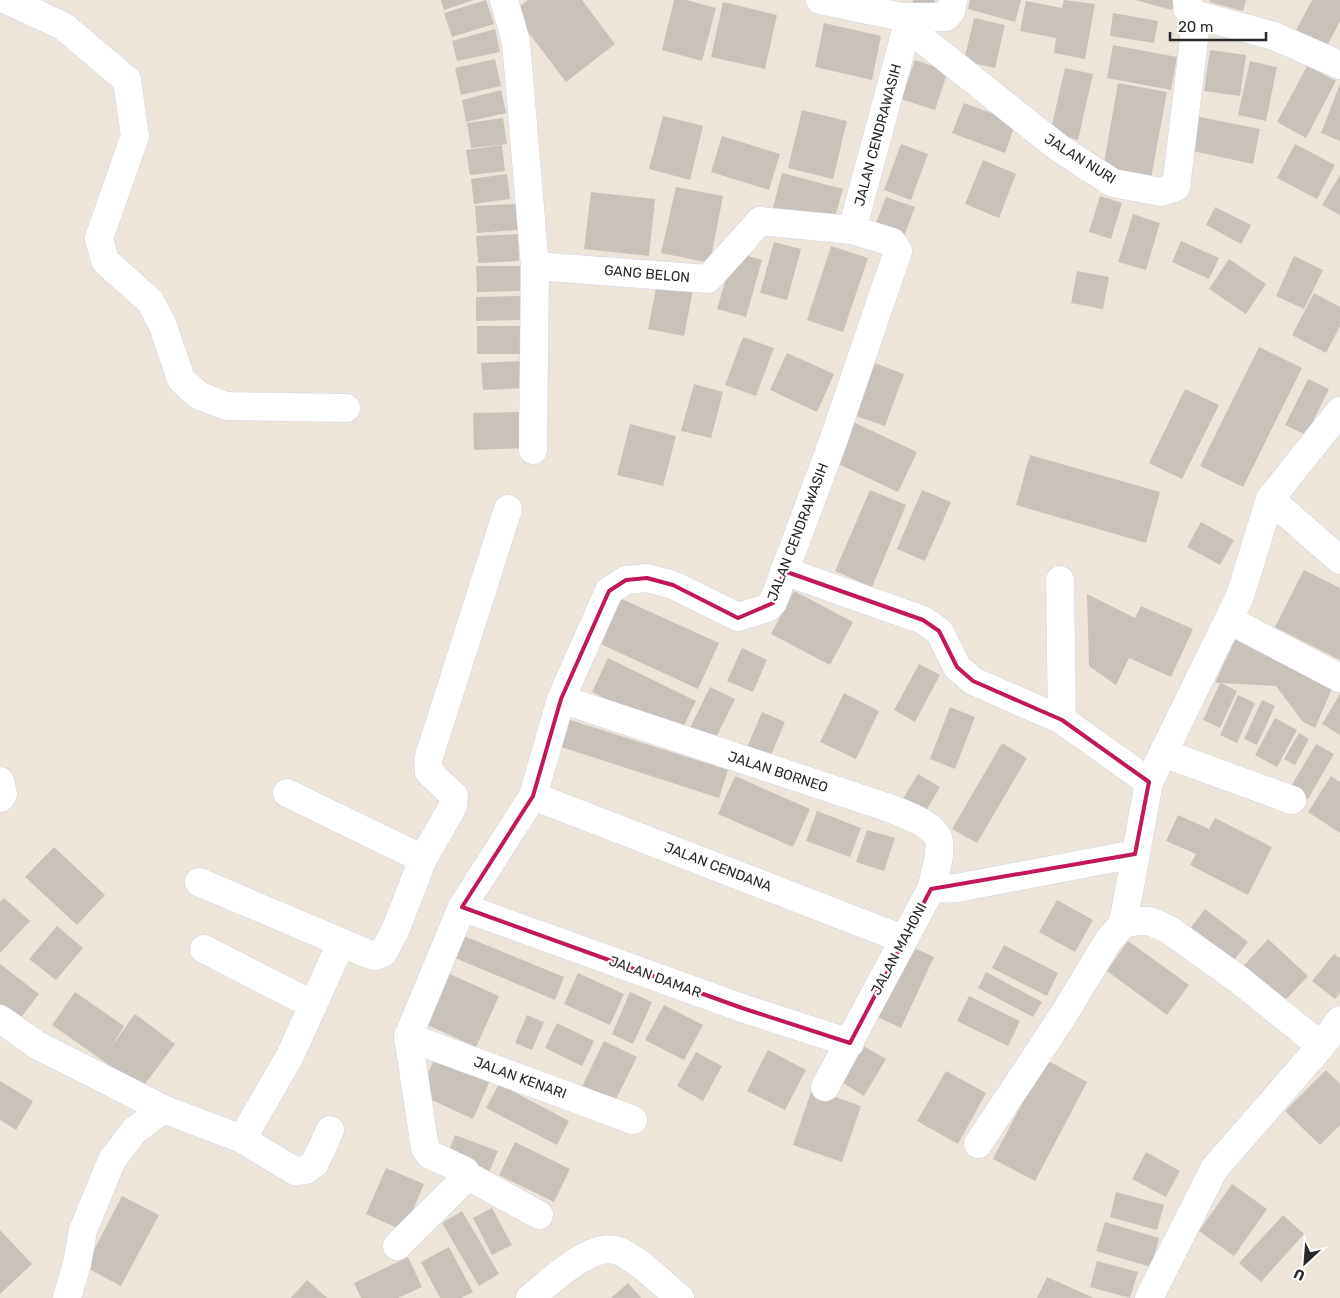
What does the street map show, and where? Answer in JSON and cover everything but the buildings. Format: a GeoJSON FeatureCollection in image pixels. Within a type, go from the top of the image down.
{"type":"FeatureCollection","features":[{"type":"Feature","properties":{"kind":"street"},"geometry":{"type":"LineString","coordinates":[[7,0],[63,26],[127,80],[135,136],[99,238],[105,261],[150,301],[163,326],[181,379],[198,395],[226,406],[346,408]]}},
{"type":"Feature","properties":{"kind":"street"},"geometry":{"type":"LineString","coordinates":[[504,0],[516,42],[535,266],[533,450]]}},
{"type":"Feature","properties":{"kind":"street"},"geometry":{"type":"LineString","coordinates":[[820,0],[905,22],[946,17],[951,11],[954,0]]}},
{"type":"Feature","properties":{"kind":"street"},"geometry":{"type":"LineString","coordinates":[[1192,8],[1274,36],[1340,65]]}},
{"type":"Feature","properties":{"kind":"street","name":"JALAN NURI"},"geometry":{"type":"LineString","coordinates":[[905,22],[1059,148],[1113,183],[1161,192],[1176,187],[1192,8]]}},
{"type":"Feature","properties":{"kind":"street","name":"JALAN CENDRAWASIH"},"geometry":{"type":"LineString","coordinates":[[408,1037],[462,907],[533,796],[561,699],[609,591],[626,580],[647,578],[673,585],[740,617],[767,608],[772,604],[831,447],[898,251],[892,242],[852,230],[905,22]]}},
{"type":"Feature","properties":{"kind":"street","name":"GANG BELON"},"geometry":{"type":"LineString","coordinates":[[535,266],[708,279],[760,221],[852,230]]}},
{"type":"Feature","properties":{"kind":"street"},"geometry":{"type":"LineString","coordinates":[[978,1144],[1064,1014],[1104,948],[1123,924],[1148,782],[1240,596],[1270,498],[1340,411]]}},
{"type":"Feature","properties":{"kind":"street"},"geometry":{"type":"LineString","coordinates":[[1270,498],[1340,560]]}},
{"type":"Feature","properties":{"kind":"street"},"geometry":{"type":"LineString","coordinates":[[199,882],[341,943],[376,956],[383,953],[395,931],[423,859],[449,816],[454,796],[429,772],[428,760],[508,509]]}},
{"type":"Feature","properties":{"kind":"street"},"geometry":{"type":"LineString","coordinates":[[784,571],[923,620],[939,631],[957,667],[973,681],[1062,720],[1148,782]]}},
{"type":"Feature","properties":{"kind":"street"},"geometry":{"type":"LineString","coordinates":[[1060,580],[1062,720]]}},
{"type":"Feature","properties":{"kind":"street"},"geometry":{"type":"LineString","coordinates":[[1229,620],[1340,678]]}},
{"type":"Feature","properties":{"kind":"street","name":"JALAN BORNEO"},"geometry":{"type":"LineString","coordinates":[[561,699],[919,820],[933,828],[940,839],[939,858],[931,889]]}},
{"type":"Feature","properties":{"kind":"street"},"geometry":{"type":"LineString","coordinates":[[1163,753],[1292,800]]}},
{"type":"Feature","properties":{"kind":"street"},"geometry":{"type":"LineString","coordinates":[[0,782],[3,794],[0,798]]}},
{"type":"Feature","properties":{"kind":"street"},"geometry":{"type":"LineString","coordinates":[[287,793],[423,859]]}},
{"type":"Feature","properties":{"kind":"street","name":"JALAN CENDANA"},"geometry":{"type":"LineString","coordinates":[[533,796],[903,939]]}},
{"type":"Feature","properties":{"kind":"street","name":"JALAN MAHONI"},"geometry":{"type":"LineString","coordinates":[[825,1087],[931,889],[957,888],[1136,854]]}},
{"type":"Feature","properties":{"kind":"street","name":"JALAN DAMAR"},"geometry":{"type":"LineString","coordinates":[[462,907],[742,1008],[850,1042]]}},
{"type":"Feature","properties":{"kind":"street"},"geometry":{"type":"LineString","coordinates":[[1123,924],[1149,921],[1168,929],[1238,980],[1321,1046]]}},
{"type":"Feature","properties":{"kind":"street"},"geometry":{"type":"LineString","coordinates":[[242,1139],[290,1056],[341,943]]}},
{"type":"Feature","properties":{"kind":"street"},"geometry":{"type":"LineString","coordinates":[[204,950],[314,1005]]}},
{"type":"Feature","properties":{"kind":"street"},"geometry":{"type":"LineString","coordinates":[[0,1019],[38,1045],[163,1109],[242,1139],[296,1171],[306,1170],[315,1163],[330,1130]]}},
{"type":"Feature","properties":{"kind":"street"},"geometry":{"type":"LineString","coordinates":[[1149,1298],[1214,1170],[1321,1046],[1340,1020]]}},
{"type":"Feature","properties":{"kind":"street"},"geometry":{"type":"LineString","coordinates":[[408,1037],[426,1151],[465,1171],[468,1176],[539,1215]]}},
{"type":"Feature","properties":{"kind":"street","name":"JALAN KENARI"},"geometry":{"type":"LineString","coordinates":[[408,1037],[633,1120]]}},
{"type":"Feature","properties":{"kind":"street"},"geometry":{"type":"LineString","coordinates":[[67,1298],[77,1264],[83,1230],[112,1160],[134,1131],[163,1109]]}},
{"type":"Feature","properties":{"kind":"street"},"geometry":{"type":"LineString","coordinates":[[397,1246],[468,1176]]}},
{"type":"Feature","properties":{"kind":"street"},"geometry":{"type":"LineString","coordinates":[[530,1298],[588,1254],[614,1250],[633,1260],[680,1298]]}},
{"type":"Feature","properties":{"kind":"highlighted area"},"geometry":{"type":"Polygon","coordinates":[[[784,571],[923,620],[939,631],[957,667],[973,681],[1062,720],[1149,782],[1135,854],[931,889],[850,1043],[742,1008],[462,907],[533,796],[561,699],[609,591],[626,580],[647,578],[673,585],[738,618],[773,603],[784,571]]]}}]}
